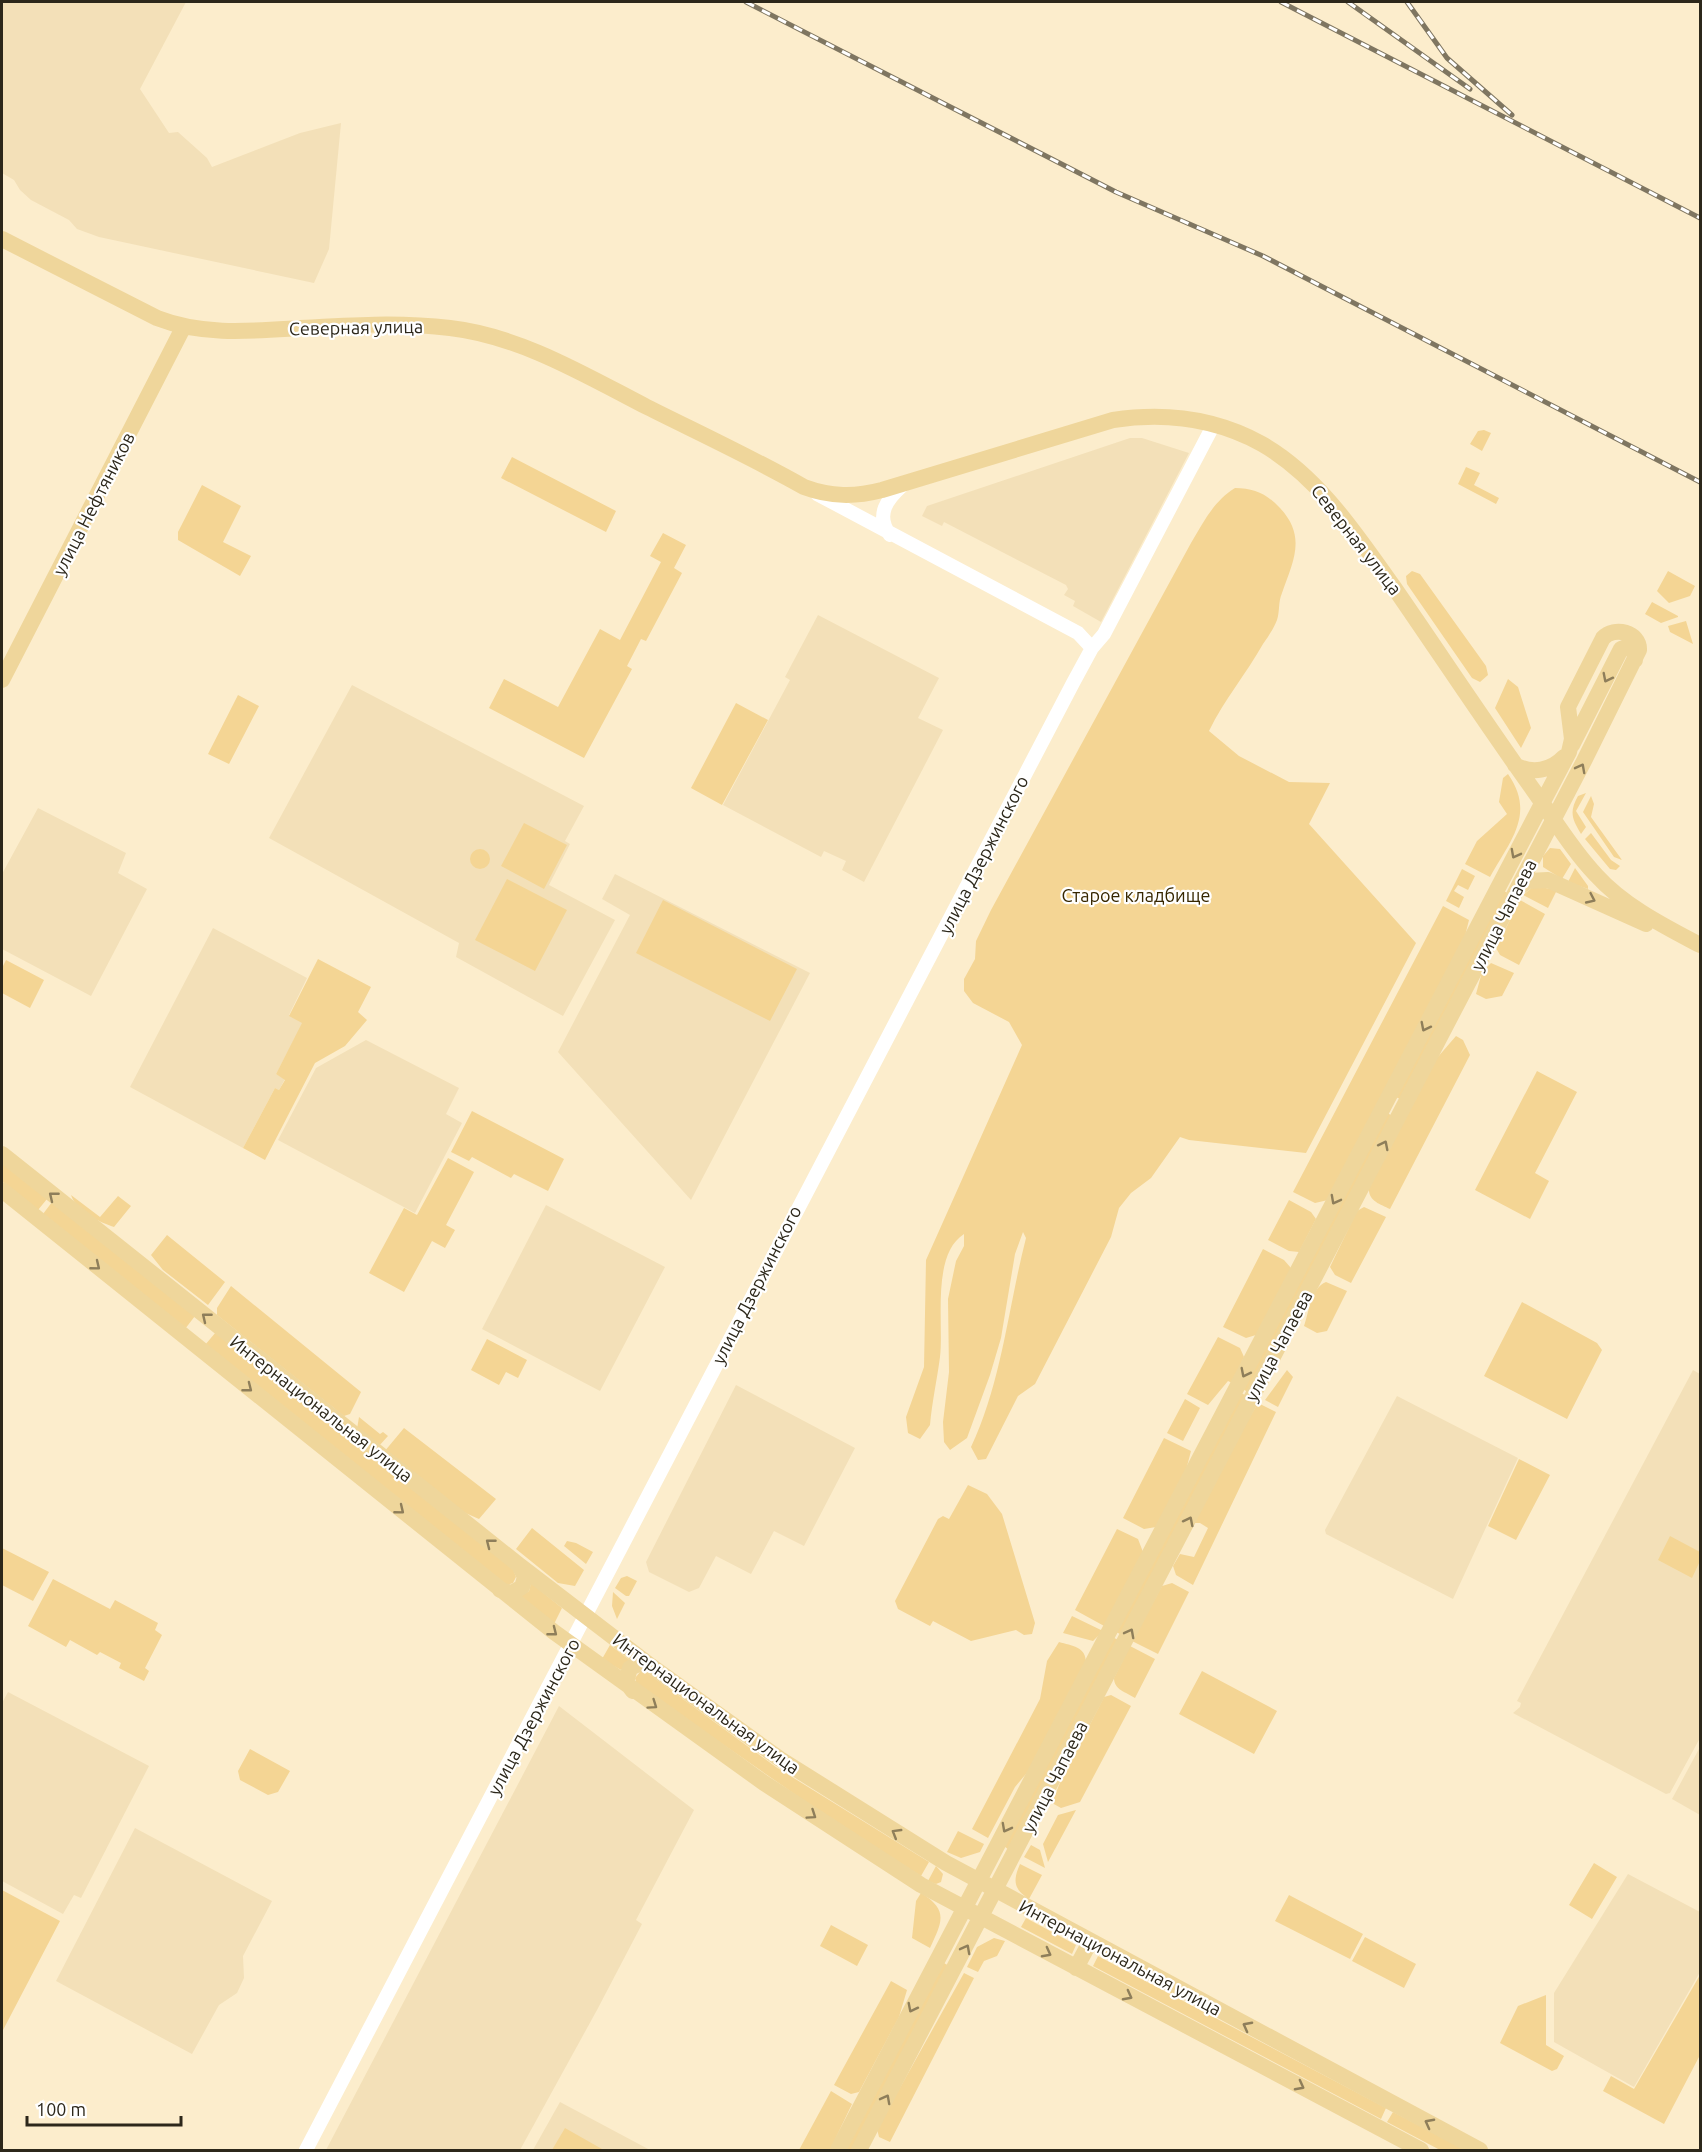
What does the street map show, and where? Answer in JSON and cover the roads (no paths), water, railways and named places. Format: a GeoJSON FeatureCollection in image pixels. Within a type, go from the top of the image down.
{"type":"FeatureCollection","features":[{"type":"Feature","properties":{"kind":"main road","name":"Северная улица"},"geometry":{"type":"LineString","coordinates":[[2,239],[157,318],[184,326],[228,331],[410,325],[454,329],[501,340],[557,362],[804,487],[830,495],[852,496],[903,485],[1113,420],[1161,416],[1214,423],[1263,445],[1292,465],[1322,493],[1378,565],[1515,765],[1587,865],[1613,891],[1647,915],[1701,947]]}},
{"type":"Feature","properties":{"kind":"main road","name":"улица Нефтяников"},"geometry":{"type":"LineString","coordinates":[[2,680],[184,326]]}},
{"type":"Feature","properties":{"kind":"main road"},"geometry":{"type":"LineString","coordinates":[[1515,765],[1530,771],[1542,770],[1558,763],[1570,749],[1568,707],[1603,638],[1608,633],[1623,632],[1637,639],[1640,648],[1635,660]]}},
{"type":"Feature","properties":{"kind":"main road","name":"улица Чапаева"},"geometry":{"type":"LineString","coordinates":[[838,2151],[1621,649],[1629,646],[1634,648],[1635,660],[1554,819],[859,2151]]}},
{"type":"Feature","properties":{"kind":"main road"},"geometry":{"type":"LineString","coordinates":[[1518,888],[1534,879],[1555,883],[1701,947]]}},
{"type":"Feature","properties":{"kind":"main road"},"geometry":{"type":"LineString","coordinates":[[1386,1103],[1402,1111]]}},
{"type":"Feature","properties":{"kind":"main road","name":"Интернациональная улица"},"geometry":{"type":"LineString","coordinates":[[2,1154],[519,1565],[651,1666],[815,1782],[996,1890],[1480,2151]]}},
{"type":"Feature","properties":{"kind":"main road","name":"Интернациональная улица"},"geometry":{"type":"LineString","coordinates":[[2,1190],[572,1646],[835,1831],[982,1918],[1420,2151]]}},
{"type":"Feature","properties":{"kind":"main road"},"geometry":{"type":"LineString","coordinates":[[499,1589],[512,1593],[522,1587],[525,1577],[519,1565]]}},
{"type":"Feature","properties":{"kind":"main road"},"geometry":{"type":"LineString","coordinates":[[633,1691],[626,1677],[630,1668],[639,1664],[651,1666]]}},
{"type":"Feature","properties":{"kind":"main road"},"geometry":{"type":"LineString","coordinates":[[1076,1968],[1090,1942]]}},
{"type":"Feature","properties":{"kind":"street","name":"улица Дзержинского"},"geometry":{"type":"LineString","coordinates":[[306,2151],[572,1646],[804,1195],[1092,648],[1104,634],[1214,423]]}},
{"type":"Feature","properties":{"kind":"street"},"geometry":{"type":"LineString","coordinates":[[890,535],[884,524],[884,509],[903,485]]}},
{"type":"Feature","properties":{"kind":"street","name":"Северная улица"},"geometry":{"type":"LineString","coordinates":[[804,487],[890,535],[1078,633],[1092,648]]}},
{"type":"Feature","properties":{"kind":"railway"},"geometry":{"type":"LineString","coordinates":[[746,2],[1116,192],[1263,256],[1700,482]]}},
{"type":"Feature","properties":{"kind":"railway"},"geometry":{"type":"LineString","coordinates":[[1281,2],[1700,218]]}},
{"type":"Feature","properties":{"kind":"railway"},"geometry":{"type":"LineString","coordinates":[[1348,2],[1470,89]]}},
{"type":"Feature","properties":{"kind":"railway"},"geometry":{"type":"LineString","coordinates":[[1407,2],[1447,58],[1512,115]]}},
{"type":"Feature","properties":{"kind":"park label","name":"Старое кладбище"},"geometry":{"type":"Point","coordinates":[1136,896]}}]}
